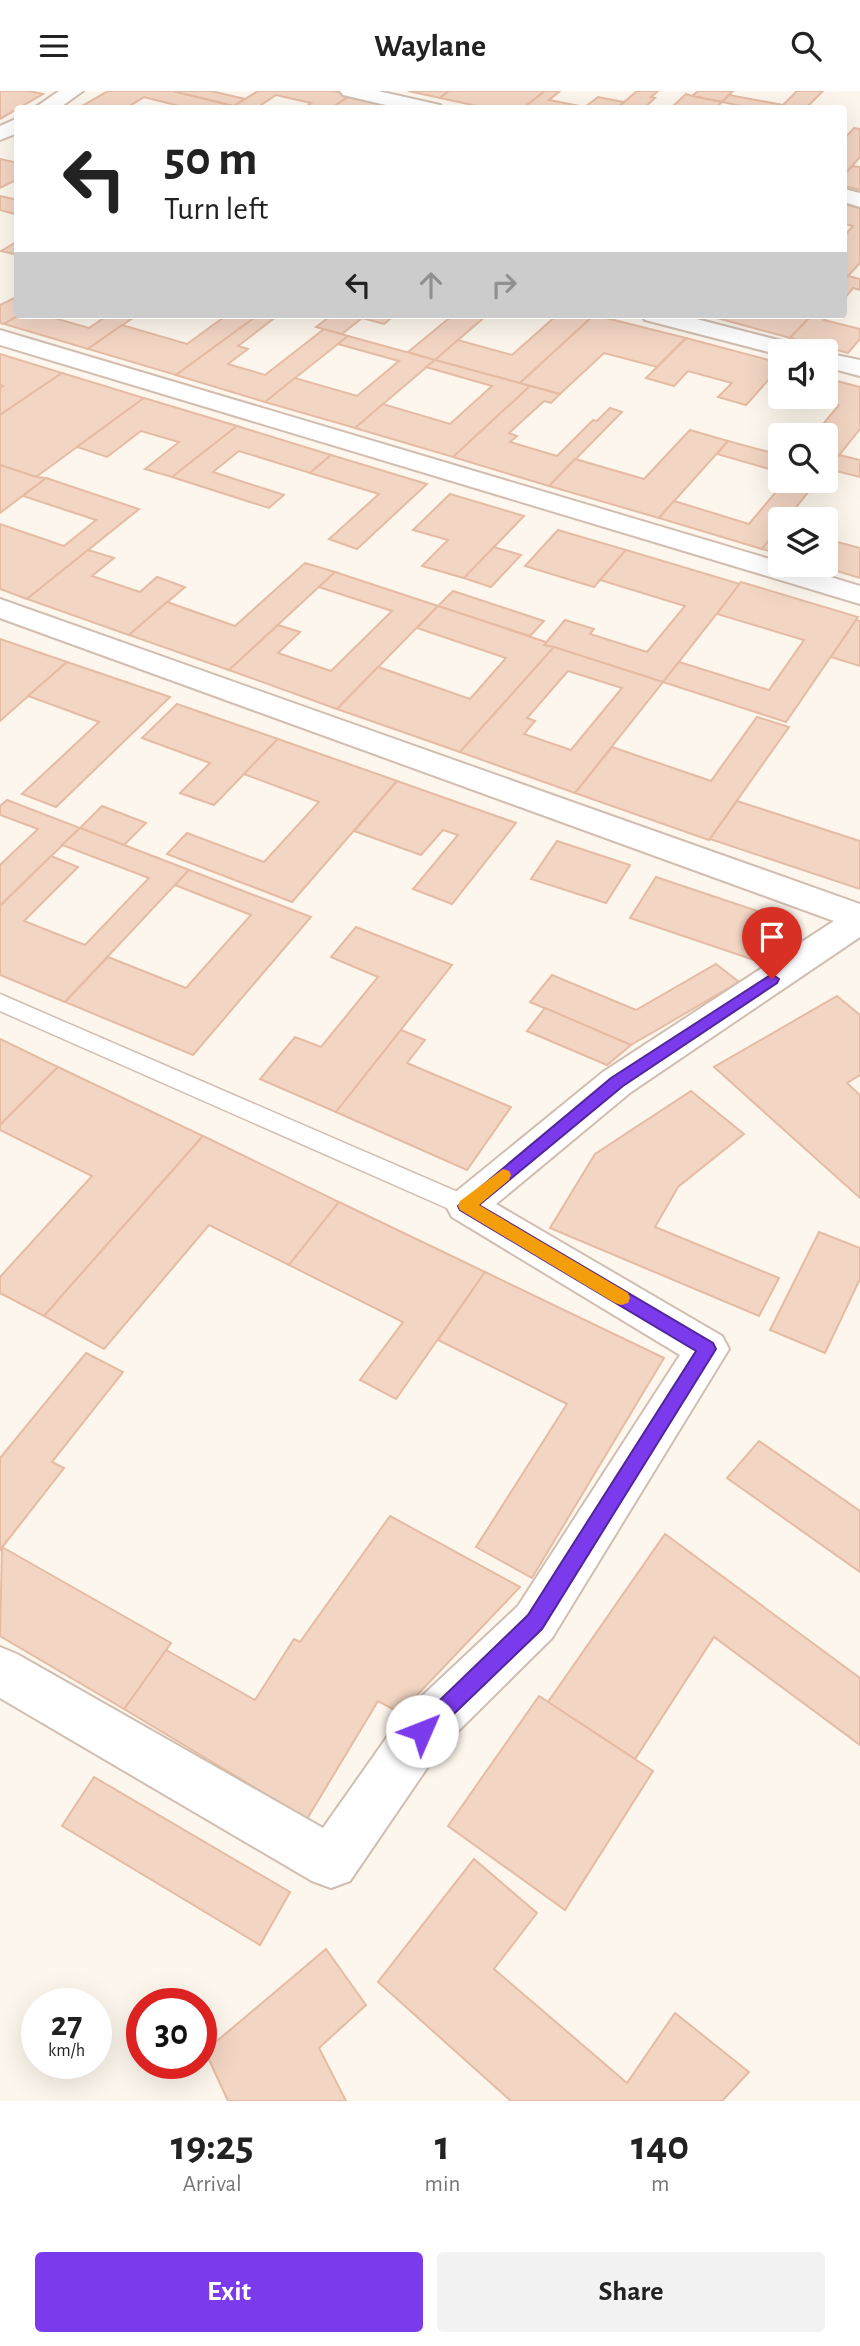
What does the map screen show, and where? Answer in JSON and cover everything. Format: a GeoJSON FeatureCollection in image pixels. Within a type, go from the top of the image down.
{"type":"FeatureCollection","features":[{"type":"Feature","properties":{"kind":"street"},"geometry":{"type":"LineString","coordinates":[[50,105],[73,91]]}},
{"type":"Feature","properties":{"kind":"street"},"geometry":{"type":"LineString","coordinates":[[350,91],[415,105]]}},
{"type":"Feature","properties":{"kind":"street"},"geometry":{"type":"LineString","coordinates":[[668,319],[768,345]]}},
{"type":"Feature","properties":{"kind":"street"},"geometry":{"type":"LineString","coordinates":[[0,337],[860,596]]}},
{"type":"Feature","properties":{"kind":"street"},"geometry":{"type":"LineString","coordinates":[[838,362],[860,368]]}},
{"type":"Feature","properties":{"kind":"street"},"geometry":{"type":"LineString","coordinates":[[0,608],[860,919]]}},
{"type":"Feature","properties":{"kind":"street"},"geometry":{"type":"LineString","coordinates":[[0,1671],[331,1862],[422,1731],[535,1622],[707,1349],[466,1206],[617,1082],[860,919]]}},
{"type":"Feature","properties":{"kind":"lane"},"geometry":{"type":"LineString","coordinates":[[0,1002],[466,1206]]}},
{"type":"Feature","properties":{"kind":"building"},"geometry":{"type":"Polygon","coordinates":[[[0,91],[43,94],[24,105],[14,105],[14,111],[0,119],[0,91]]]}},
{"type":"Feature","properties":{"kind":"building"},"geometry":{"type":"Polygon","coordinates":[[[108,91],[173,91],[230,105],[175,105],[144,97],[131,105],[84,105],[108,91]]]}},
{"type":"Feature","properties":{"kind":"building"},"geometry":{"type":"Polygon","coordinates":[[[173,91],[211,91],[245,99],[230,105],[173,91]]]}},
{"type":"Feature","properties":{"kind":"building"},"geometry":{"type":"Polygon","coordinates":[[[258,91],[333,91],[351,95],[336,105],[308,105],[311,103],[276,95],[261,105],[235,105],[258,91]]]}},
{"type":"Feature","properties":{"kind":"building"},"geometry":{"type":"Polygon","coordinates":[[[408,91],[449,91],[440,98],[408,91]]]}},
{"type":"Feature","properties":{"kind":"building"},"geometry":{"type":"Polygon","coordinates":[[[449,91],[545,91],[527,105],[472,105],[440,98],[449,91]]]}},
{"type":"Feature","properties":{"kind":"building"},"geometry":{"type":"Polygon","coordinates":[[[545,91],[560,91],[549,100],[575,105],[527,105],[545,91]]]}},
{"type":"Feature","properties":{"kind":"building"},"geometry":{"type":"Polygon","coordinates":[[[637,91],[658,91],[647,105],[621,105],[637,91]]]}},
{"type":"Feature","properties":{"kind":"building"},"geometry":{"type":"Polygon","coordinates":[[[698,91],[733,91],[722,102],[692,96],[698,91]]]}},
{"type":"Feature","properties":{"kind":"building"},"geometry":{"type":"Polygon","coordinates":[[[797,91],[823,91],[809,105],[783,105],[797,91]]]}},
{"type":"Feature","properties":{"kind":"building"},"geometry":{"type":"Polygon","coordinates":[[[686,94],[722,102],[719,105],[674,105],[686,94]]]}},
{"type":"Feature","properties":{"kind":"building"},"geometry":{"type":"Polygon","coordinates":[[[351,95],[393,105],[336,105],[351,95]]]}},
{"type":"Feature","properties":{"kind":"building"},"geometry":{"type":"Polygon","coordinates":[[[729,95],[783,105],[737,105],[722,102],[729,95]]]}},
{"type":"Feature","properties":{"kind":"building"},"geometry":{"type":"Polygon","coordinates":[[[598,97],[624,102],[621,105],[588,105],[598,97]]]}},
{"type":"Feature","properties":{"kind":"building"},"geometry":{"type":"Polygon","coordinates":[[[854,128],[860,129],[860,157],[847,172],[847,136],[854,128]]]}},
{"type":"Feature","properties":{"kind":"building"},"geometry":{"type":"Polygon","coordinates":[[[0,159],[14,162],[14,181],[0,188],[0,159]]]}},
{"type":"Feature","properties":{"kind":"building"},"geometry":{"type":"Polygon","coordinates":[[[852,166],[860,167],[860,190],[847,187],[847,172],[852,166]]]}},
{"type":"Feature","properties":{"kind":"building"},"geometry":{"type":"Polygon","coordinates":[[[0,196],[14,199],[14,214],[0,210],[0,196]]]}},
{"type":"Feature","properties":{"kind":"building"},"geometry":{"type":"Polygon","coordinates":[[[847,205],[860,208],[860,263],[848,276],[847,233],[853,226],[847,225],[847,205]]]}},
{"type":"Feature","properties":{"kind":"building"},"geometry":{"type":"Polygon","coordinates":[[[14,243],[14,254],[1,251],[14,243]]]}},
{"type":"Feature","properties":{"kind":"building"},"geometry":{"type":"Polygon","coordinates":[[[847,277],[860,279],[860,290],[853,288],[847,295],[847,277]]]}},
{"type":"Feature","properties":{"kind":"building"},"geometry":{"type":"Polygon","coordinates":[[[14,298],[14,318],[4,324],[0,323],[0,305],[14,298]]]}},
{"type":"Feature","properties":{"kind":"building"},"geometry":{"type":"Polygon","coordinates":[[[14,318],[57,319],[89,328],[102,319],[131,319],[88,349],[4,324],[14,318]]]}},
{"type":"Feature","properties":{"kind":"building"},"geometry":{"type":"Polygon","coordinates":[[[221,319],[253,319],[176,375],[88,349],[122,325],[187,344],[221,319]]]}},
{"type":"Feature","properties":{"kind":"building"},"geometry":{"type":"Polygon","coordinates":[[[253,319],[273,319],[238,346],[248,349],[228,364],[265,375],[324,329],[348,336],[265,402],[176,375],[253,319]]]}},
{"type":"Feature","properties":{"kind":"building"},"geometry":{"type":"Polygon","coordinates":[[[327,319],[361,319],[342,334],[316,327],[327,319]]]}},
{"type":"Feature","properties":{"kind":"building"},"geometry":{"type":"Polygon","coordinates":[[[366,319],[390,319],[384,324],[366,319]]]}},
{"type":"Feature","properties":{"kind":"building"},"geometry":{"type":"Polygon","coordinates":[[[448,319],[482,319],[435,360],[408,352],[448,319]]]}},
{"type":"Feature","properties":{"kind":"building"},"geometry":{"type":"Polygon","coordinates":[[[552,319],[590,319],[520,383],[435,360],[458,340],[512,355],[552,319]]]}},
{"type":"Feature","properties":{"kind":"building"},"geometry":{"type":"Polygon","coordinates":[[[590,319],[610,319],[686,338],[657,367],[604,353],[560,394],[520,383],[590,319]]]}},
{"type":"Feature","properties":{"kind":"building"},"geometry":{"type":"Polygon","coordinates":[[[721,319],[808,319],[790,338],[721,319]]]}},
{"type":"Feature","properties":{"kind":"building"},"geometry":{"type":"Polygon","coordinates":[[[808,319],[825,319],[860,329],[860,339],[848,353],[838,350],[838,339],[790,338],[808,319]]]}},
{"type":"Feature","properties":{"kind":"building"},"geometry":{"type":"Polygon","coordinates":[[[348,336],[435,360],[355,428],[265,402],[295,378],[357,396],[399,361],[338,344],[348,336]]]}},
{"type":"Feature","properties":{"kind":"building"},"geometry":{"type":"Polygon","coordinates":[[[686,338],[768,360],[768,380],[746,405],[718,397],[732,383],[688,371],[674,386],[646,378],[686,338]]]}},
{"type":"Feature","properties":{"kind":"building"},"geometry":{"type":"Polygon","coordinates":[[[0,354],[62,373],[0,415],[0,388],[3,386],[0,385],[0,354]]]}},
{"type":"Feature","properties":{"kind":"building"},"geometry":{"type":"Polygon","coordinates":[[[435,360],[530,386],[453,457],[355,428],[383,404],[450,424],[492,386],[426,367],[435,360]]]}},
{"type":"Feature","properties":{"kind":"building"},"geometry":{"type":"Polygon","coordinates":[[[62,373],[144,398],[36,477],[0,465],[0,415],[62,373]]]}},
{"type":"Feature","properties":{"kind":"building"},"geometry":{"type":"Polygon","coordinates":[[[838,381],[860,387],[860,429],[838,456],[838,423],[824,423],[839,405],[838,381]]]}},
{"type":"Feature","properties":{"kind":"building"},"geometry":{"type":"Polygon","coordinates":[[[530,386],[560,394],[551,403],[544,401],[509,433],[517,436],[510,442],[557,456],[593,420],[597,421],[610,408],[622,412],[549,486],[453,457],[530,386]]]}},
{"type":"Feature","properties":{"kind":"building"},"geometry":{"type":"Polygon","coordinates":[[[144,398],[237,426],[172,477],[145,469],[179,442],[141,431],[107,457],[77,447],[144,398]]]}},
{"type":"Feature","properties":{"kind":"building"},"geometry":{"type":"Polygon","coordinates":[[[237,426],[331,455],[310,473],[239,451],[213,472],[284,495],[269,508],[172,477],[237,426]]]}},
{"type":"Feature","properties":{"kind":"building"},"geometry":{"type":"Polygon","coordinates":[[[690,430],[728,441],[659,518],[549,486],[575,459],[644,479],[690,430]]]}},
{"type":"Feature","properties":{"kind":"building"},"geometry":{"type":"Polygon","coordinates":[[[728,441],[768,452],[768,469],[717,454],[728,441]]]}},
{"type":"Feature","properties":{"kind":"building"},"geometry":{"type":"Polygon","coordinates":[[[331,455],[427,484],[357,549],[329,539],[379,494],[310,473],[331,455]]]}},
{"type":"Feature","properties":{"kind":"building"},"geometry":{"type":"Polygon","coordinates":[[[838,456],[860,460],[860,477],[838,472],[838,456]]]}},
{"type":"Feature","properties":{"kind":"building"},"geometry":{"type":"Polygon","coordinates":[[[0,465],[46,478],[0,513],[0,465]]]}},
{"type":"Feature","properties":{"kind":"building"},"geometry":{"type":"Polygon","coordinates":[[[46,478],[139,509],[27,599],[0,589],[0,524],[64,546],[96,520],[23,496],[46,478]]]}},
{"type":"Feature","properties":{"kind":"building"},"geometry":{"type":"Polygon","coordinates":[[[775,493],[807,493],[796,507],[768,507],[768,542],[762,549],[659,518],[674,501],[749,524],[775,493]]]}},
{"type":"Feature","properties":{"kind":"building"},"geometry":{"type":"Polygon","coordinates":[[[450,494],[524,516],[464,578],[422,566],[448,540],[413,530],[450,494]]]}},
{"type":"Feature","properties":{"kind":"building"},"geometry":{"type":"Polygon","coordinates":[[[558,530],[626,550],[594,587],[525,566],[558,530]]]}},
{"type":"Feature","properties":{"kind":"building"},"geometry":{"type":"Polygon","coordinates":[[[838,542],[860,548],[860,578],[838,571],[838,542]]]}},
{"type":"Feature","properties":{"kind":"building"},"geometry":{"type":"Polygon","coordinates":[[[494,547],[521,555],[491,587],[464,578],[494,547]]]}},
{"type":"Feature","properties":{"kind":"building"},"geometry":{"type":"Polygon","coordinates":[[[88,550],[114,558],[92,576],[140,592],[157,577],[185,587],[129,635],[27,599],[88,550]]]}},
{"type":"Feature","properties":{"kind":"building"},"geometry":{"type":"Polygon","coordinates":[[[626,550],[740,584],[663,682],[544,645],[565,620],[594,629],[590,634],[647,652],[685,606],[600,580],[626,550]]]}},
{"type":"Feature","properties":{"kind":"building"},"geometry":{"type":"Polygon","coordinates":[[[305,563],[335,572],[229,670],[129,635],[167,602],[235,626],[305,563]]]}},
{"type":"Feature","properties":{"kind":"building"},"geometry":{"type":"Polygon","coordinates":[[[335,572],[438,606],[337,709],[229,670],[278,625],[300,632],[278,653],[331,671],[392,611],[319,587],[335,572]]]}},
{"type":"Feature","properties":{"kind":"building"},"geometry":{"type":"Polygon","coordinates":[[[741,582],[858,617],[786,722],[663,682],[679,662],[769,690],[804,640],[717,614],[741,582]]]}},
{"type":"Feature","properties":{"kind":"building"},"geometry":{"type":"Polygon","coordinates":[[[453,591],[544,621],[530,636],[438,606],[453,591]]]}},
{"type":"Feature","properties":{"kind":"building"},"geometry":{"type":"Polygon","coordinates":[[[438,606],[554,647],[460,752],[337,709],[378,667],[470,699],[506,658],[417,628],[438,606]]]}},
{"type":"Feature","properties":{"kind":"building"},"geometry":{"type":"Polygon","coordinates":[[[856,620],[860,621],[860,666],[831,657],[856,620]]]}},
{"type":"Feature","properties":{"kind":"building"},"geometry":{"type":"Polygon","coordinates":[[[0,639],[67,662],[0,721],[0,639]]]}},
{"type":"Feature","properties":{"kind":"building"},"geometry":{"type":"Polygon","coordinates":[[[554,647],[663,682],[575,793],[460,752],[554,647]],[[568,671],[527,718],[535,721],[524,734],[571,750],[622,688],[568,671]]]}},
{"type":"Feature","properties":{"kind":"building"},"geometry":{"type":"Polygon","coordinates":[[[67,662],[170,697],[56,807],[22,794],[99,722],[28,696],[67,662]]]}},
{"type":"Feature","properties":{"kind":"building"},"geometry":{"type":"Polygon","coordinates":[[[177,704],[278,739],[214,805],[180,793],[210,763],[142,738],[177,704]]]}},
{"type":"Feature","properties":{"kind":"building"},"geometry":{"type":"Polygon","coordinates":[[[757,717],[789,727],[709,840],[575,793],[612,747],[711,781],[757,717]]]}},
{"type":"Feature","properties":{"kind":"building"},"geometry":{"type":"Polygon","coordinates":[[[278,739],[397,781],[292,902],[167,854],[187,833],[264,862],[319,802],[244,774],[278,739]]]}},
{"type":"Feature","properties":{"kind":"building"},"geometry":{"type":"Polygon","coordinates":[[[397,781],[516,823],[452,904],[413,889],[458,835],[443,830],[421,855],[354,831],[397,781]]]}},
{"type":"Feature","properties":{"kind":"building"},"geometry":{"type":"Polygon","coordinates":[[[7,800],[80,828],[0,906],[0,865],[38,829],[0,815],[0,806],[7,800]]]}},
{"type":"Feature","properties":{"kind":"building"},"geometry":{"type":"Polygon","coordinates":[[[737,801],[860,841],[860,889],[710,839],[737,801]]]}},
{"type":"Feature","properties":{"kind":"building"},"geometry":{"type":"Polygon","coordinates":[[[102,806],[146,823],[124,845],[80,828],[102,806]]]}},
{"type":"Feature","properties":{"kind":"building"},"geometry":{"type":"Polygon","coordinates":[[[80,828],[189,870],[65,1002],[0,975],[0,906],[51,856],[78,867],[24,921],[85,945],[149,878],[62,845],[80,828]]]}},
{"type":"Feature","properties":{"kind":"building"},"geometry":{"type":"Polygon","coordinates":[[[557,841],[630,865],[606,903],[531,879],[557,841]]]}},
{"type":"Feature","properties":{"kind":"building"},"geometry":{"type":"Polygon","coordinates":[[[189,870],[311,917],[193,1055],[65,1002],[108,957],[186,988],[251,915],[175,885],[189,870]]]}},
{"type":"Feature","properties":{"kind":"building"},"geometry":{"type":"Polygon","coordinates":[[[656,877],[787,921],[763,963],[630,918],[656,877]]]}},
{"type":"Feature","properties":{"kind":"building"},"geometry":{"type":"Polygon","coordinates":[[[356,927],[452,965],[336,1112],[260,1079],[295,1037],[321,1047],[378,977],[331,957],[356,927]]]}},
{"type":"Feature","properties":{"kind":"building"},"geometry":{"type":"Polygon","coordinates":[[[716,964],[739,982],[631,1045],[530,1002],[552,975],[636,1010],[716,964]]]}},
{"type":"Feature","properties":{"kind":"building"},"geometry":{"type":"Polygon","coordinates":[[[837,996],[860,1015],[860,1075],[847,1083],[860,1095],[860,1198],[714,1067],[837,996]]]}},
{"type":"Feature","properties":{"kind":"building"},"geometry":{"type":"Polygon","coordinates":[[[545,1008],[631,1045],[607,1065],[527,1031],[545,1008]]]}},
{"type":"Feature","properties":{"kind":"building"},"geometry":{"type":"Polygon","coordinates":[[[401,1030],[425,1040],[407,1063],[511,1107],[467,1170],[336,1112],[401,1030]]]}},
{"type":"Feature","properties":{"kind":"building"},"geometry":{"type":"Polygon","coordinates":[[[0,1039],[58,1067],[0,1125],[0,1039]]]}},
{"type":"Feature","properties":{"kind":"building"},"geometry":{"type":"Polygon","coordinates":[[[58,1067],[203,1136],[44,1316],[0,1293],[0,1277],[92,1176],[0,1130],[0,1125],[58,1067]]]}},
{"type":"Feature","properties":{"kind":"building"},"geometry":{"type":"Polygon","coordinates":[[[691,1091],[744,1134],[678,1187],[655,1227],[779,1278],[759,1316],[550,1228],[595,1154],[691,1091]]]}},
{"type":"Feature","properties":{"kind":"building"},"geometry":{"type":"Polygon","coordinates":[[[203,1136],[339,1202],[289,1265],[209,1225],[104,1349],[44,1316],[203,1136]]]}},
{"type":"Feature","properties":{"kind":"building"},"geometry":{"type":"Polygon","coordinates":[[[339,1202],[485,1272],[396,1399],[360,1380],[403,1322],[289,1265],[339,1202]]]}},
{"type":"Feature","properties":{"kind":"building"},"geometry":{"type":"Polygon","coordinates":[[[819,1232],[860,1248],[860,1279],[825,1353],[770,1330],[819,1232]]]}},
{"type":"Feature","properties":{"kind":"building"},"geometry":{"type":"Polygon","coordinates":[[[485,1272],[664,1358],[532,1578],[476,1547],[567,1404],[438,1340],[485,1272]]]}},
{"type":"Feature","properties":{"kind":"building"},"geometry":{"type":"Polygon","coordinates":[[[86,1353],[123,1372],[52,1462],[64,1468],[0,1550],[0,1458],[86,1353]]]}},
{"type":"Feature","properties":{"kind":"building"},"geometry":{"type":"Polygon","coordinates":[[[759,1441],[860,1511],[860,1572],[727,1478],[759,1441]]]}},
{"type":"Feature","properties":{"kind":"building"},"geometry":{"type":"Polygon","coordinates":[[[390,1516],[520,1587],[400,1713],[378,1701],[307,1819],[124,1709],[166,1650],[255,1700],[294,1639],[300,1642],[390,1516]]]}},
{"type":"Feature","properties":{"kind":"building"},"geometry":{"type":"Polygon","coordinates":[[[665,1534],[860,1678],[860,1745],[714,1637],[635,1759],[548,1702],[665,1534]]]}},
{"type":"Feature","properties":{"kind":"building"},"geometry":{"type":"Polygon","coordinates":[[[2,1547],[171,1643],[124,1709],[0,1636],[2,1547]]]}},
{"type":"Feature","properties":{"kind":"building"},"geometry":{"type":"Polygon","coordinates":[[[539,1696],[653,1771],[565,1910],[448,1826],[539,1696]]]}},
{"type":"Feature","properties":{"kind":"building"},"geometry":{"type":"Polygon","coordinates":[[[94,1777],[290,1892],[260,1945],[62,1826],[94,1777]]]}},
{"type":"Feature","properties":{"kind":"building"},"geometry":{"type":"Polygon","coordinates":[[[474,1859],[537,1913],[494,1969],[627,2083],[675,2013],[749,2072],[722,2101],[511,2101],[378,1982],[474,1859]]]}},
{"type":"Feature","properties":{"kind":"building"},"geometry":{"type":"Polygon","coordinates":[[[326,1949],[366,2005],[319,2048],[346,2101],[228,2101],[217,2077],[217,2041],[326,1949]]]}},
{"type":"Feature","properties":{"kind":"slow traffic"},"geometry":{"type":"LineString","coordinates":[[503,1175],[466,1206],[621,1298]]}},
{"type":"Feature","properties":{"kind":"route"},"geometry":{"type":"LineString","coordinates":[[422,1731],[535,1622],[707,1349],[466,1206],[617,1082],[772,979]]}}]}
